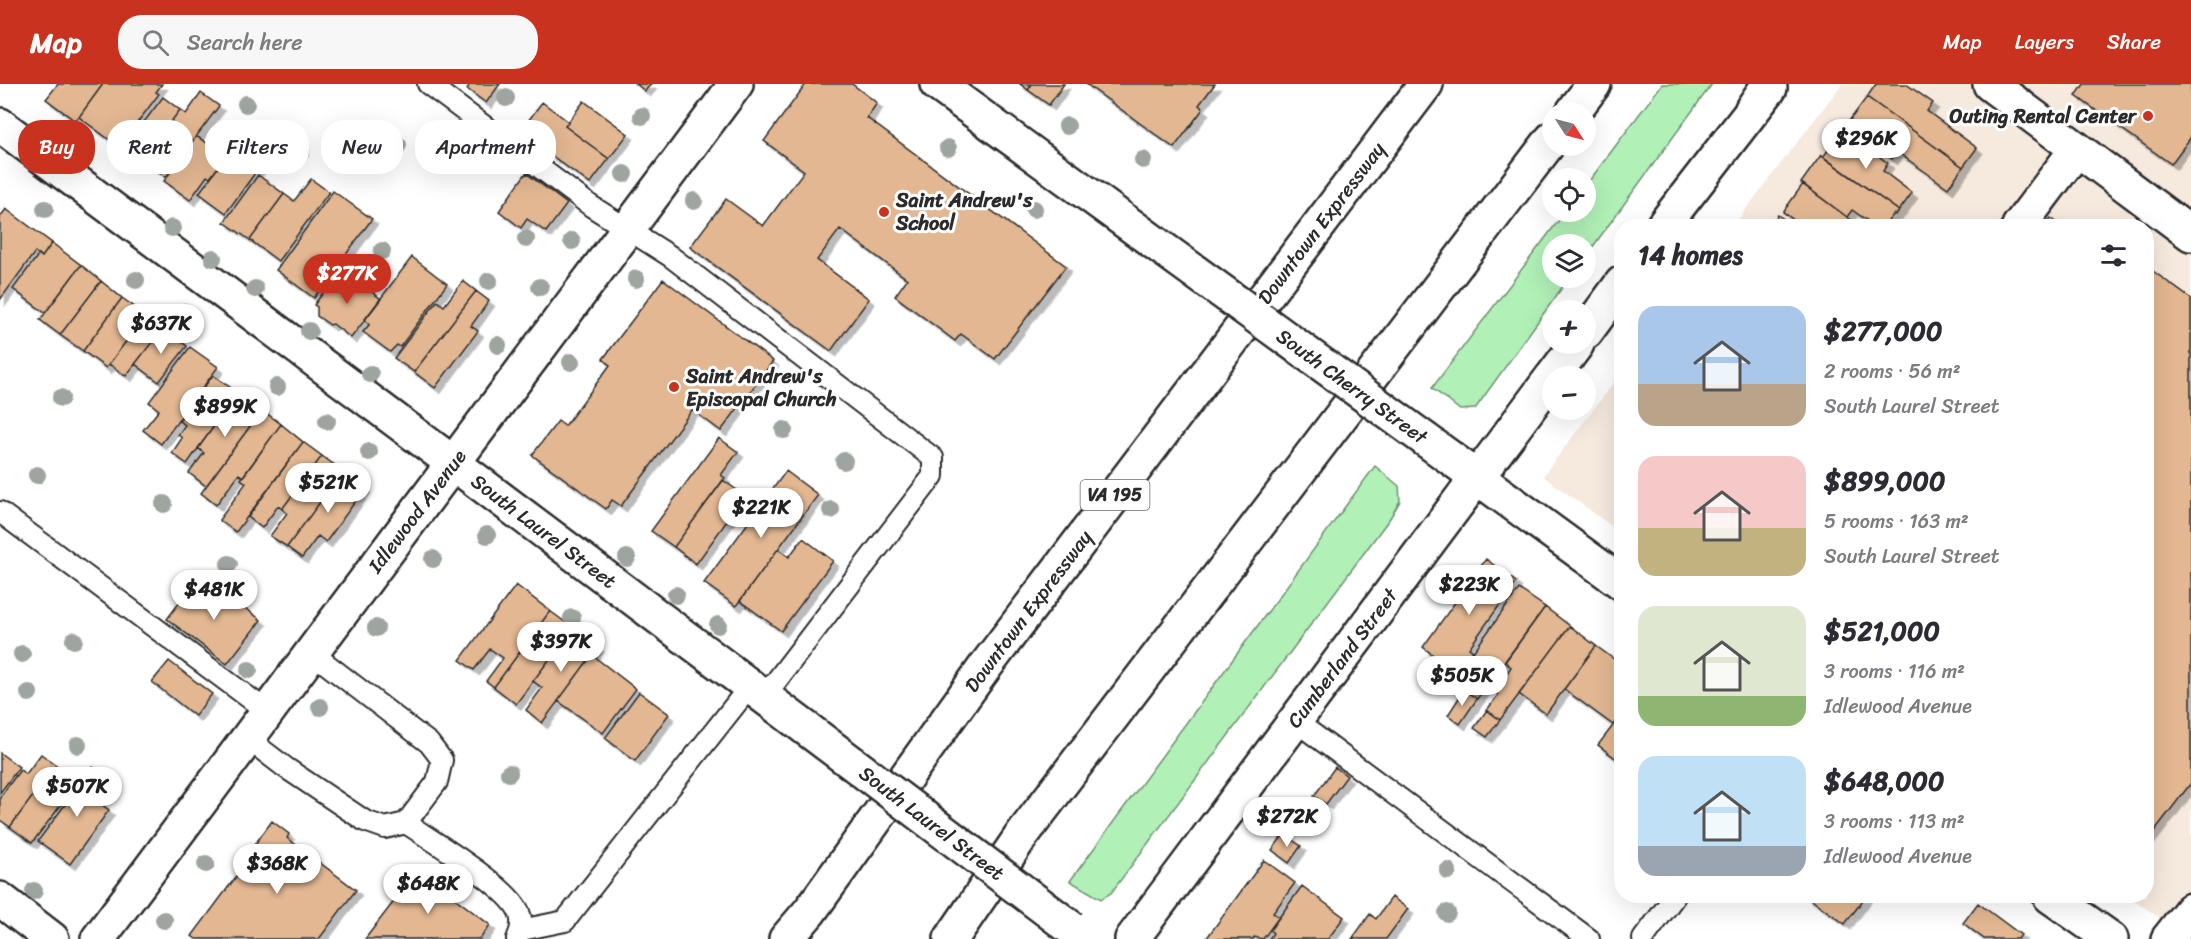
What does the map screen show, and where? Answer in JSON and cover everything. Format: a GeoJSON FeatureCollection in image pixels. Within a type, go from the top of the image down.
{"type":"FeatureCollection","features":[{"type":"Feature","properties":{"kind":"main road","name":"Idlewood Avenue"},"geometry":{"type":"LineString","coordinates":[[98,939],[736,84]]}},
{"type":"Feature","properties":{"kind":"main road","name":"South Cherry Street"},"geometry":{"type":"LineString","coordinates":[[937,84],[1614,577]]}},
{"type":"Feature","properties":{"kind":"main road","name":"Downtown Expressway"},"geometry":{"type":"LineString","coordinates":[[784,939],[810,911],[985,667],[1426,84]]}},
{"type":"Feature","properties":{"kind":"main road"},"geometry":{"type":"LineString","coordinates":[[1580,102],[1594,84]]}},
{"type":"Feature","properties":{"kind":"main road"},"geometry":{"type":"LineString","coordinates":[[1668,219],[1773,84]]}},
{"type":"Feature","properties":{"kind":"main road"},"geometry":{"type":"LineString","coordinates":[[2011,90],[2077,149],[2191,234]]}},
{"type":"Feature","properties":{"kind":"main road","name":"South Laurel Street"},"geometry":{"type":"LineString","coordinates":[[0,125],[1078,934]]}},
{"type":"Feature","properties":{"kind":"main road"},"geometry":{"type":"LineString","coordinates":[[2024,219],[2077,149]]}},
{"type":"Feature","properties":{"kind":"main road"},"geometry":{"type":"LineString","coordinates":[[951,939],[1030,826],[1542,152]]}},
{"type":"Feature","properties":{"kind":"main road"},"geometry":{"type":"LineString","coordinates":[[1596,318],[1614,294]]}},
{"type":"Feature","properties":{"kind":"main road","name":"Cumberland Street"},"geometry":{"type":"LineString","coordinates":[[1132,939],[1542,392]]}},
{"type":"Feature","properties":{"kind":"main road"},"geometry":{"type":"LineString","coordinates":[[0,899],[52,939]]}},
{"type":"Feature","properties":{"kind":"main road"},"geometry":{"type":"LineString","coordinates":[[2060,903],[2111,939]]}},
{"type":"Feature","properties":{"kind":"main road"},"geometry":{"type":"LineString","coordinates":[[2169,939],[2191,910]]}},
{"type":"Feature","properties":{"kind":"lane"},"geometry":{"type":"LineString","coordinates":[[406,823],[494,884],[513,901],[520,914],[519,935],[565,921],[757,692],[933,476],[933,458],[670,256],[591,206],[428,84]]}},
{"type":"Feature","properties":{"kind":"lane"},"geometry":{"type":"LineString","coordinates":[[0,512],[268,712]]}},
{"type":"Feature","properties":{"kind":"lane"},"geometry":{"type":"LineString","coordinates":[[248,739],[286,768],[365,821],[385,828],[406,823],[437,782],[442,760],[429,743],[312,653]]}},
{"type":"Feature","properties":{"kind":"lane"},"geometry":{"type":"LineString","coordinates":[[1294,720],[1589,939]]}},
{"type":"Feature","properties":{"kind":"lane"},"geometry":{"type":"LineString","coordinates":[[1643,939],[1670,903]]}},
{"type":"Feature","properties":{"kind":"shaded area"},"geometry":{"type":"Polygon","coordinates":[[[1842,84],[2191,84],[2191,939],[2138,903],[2154,903],[2154,219],[1738,219],[1842,84]]]}},
{"type":"Feature","properties":{"kind":"shaded area"},"geometry":{"type":"Polygon","coordinates":[[[1614,382],[1614,528],[1543,476],[1585,420],[1596,420],[1596,406],[1614,382]]]}},
{"type":"Feature","properties":{"kind":"green space"},"geometry":{"type":"Polygon","coordinates":[[[1662,84],[1712,84],[1596,242],[1596,234],[1548,234],[1557,222],[1596,222],[1596,172],[1662,84]]]}},
{"type":"Feature","properties":{"kind":"green space"},"geometry":{"type":"Polygon","coordinates":[[[1542,242],[1542,288],[1562,288],[1553,300],[1542,300],[1542,316],[1475,409],[1460,410],[1432,388],[1542,242]]]}},
{"type":"Feature","properties":{"kind":"green space"},"geometry":{"type":"Polygon","coordinates":[[[1375,466],[1399,486],[1400,501],[1390,518],[1111,893],[1101,899],[1070,881],[1375,466]]]}},
{"type":"Feature","properties":{"kind":"building"},"geometry":{"type":"Polygon","coordinates":[[[58,84],[103,84],[79,117],[74,120],[46,99],[58,84]]]}},
{"type":"Feature","properties":{"kind":"building"},"geometry":{"type":"Polygon","coordinates":[[[103,84],[162,84],[156,92],[159,94],[139,120],[107,120],[107,138],[95,129],[95,120],[83,120],[79,117],[103,84]]]}},
{"type":"Feature","properties":{"kind":"building"},"geometry":{"type":"Polygon","coordinates":[[[470,84],[500,84],[486,103],[467,89],[470,84]]]}},
{"type":"Feature","properties":{"kind":"building"},"geometry":{"type":"Polygon","coordinates":[[[636,84],[651,84],[645,91],[636,84]]]}},
{"type":"Feature","properties":{"kind":"building","name":"Saint Andrew's School"},"geometry":{"type":"Polygon","coordinates":[[[806,84],[852,84],[877,103],[867,118],[1066,266],[995,359],[961,334],[955,341],[895,296],[907,279],[840,229],[817,260],[869,299],[831,351],[690,247],[726,199],[763,226],[804,171],[764,141],[806,84]]]}},
{"type":"Feature","properties":{"kind":"building"},"geometry":{"type":"Polygon","coordinates":[[[1020,84],[1032,84],[1028,90],[1020,84]]]}},
{"type":"Feature","properties":{"kind":"building"},"geometry":{"type":"Polygon","coordinates":[[[1032,84],[1064,84],[1049,105],[1028,90],[1032,84]]]}},
{"type":"Feature","properties":{"kind":"building"},"geometry":{"type":"Polygon","coordinates":[[[1086,84],[1215,84],[1199,105],[1203,109],[1174,148],[1086,84]]]}},
{"type":"Feature","properties":{"kind":"building"},"geometry":{"type":"Polygon","coordinates":[[[1876,84],[1906,84],[1933,103],[1927,111],[1977,148],[1963,167],[1867,97],[1876,84]]]}},
{"type":"Feature","properties":{"kind":"building","name":"Outing Rental Center"},"geometry":{"type":"Polygon","coordinates":[[[2084,84],[2191,84],[2191,137],[2171,164],[2076,96],[2084,84]]]}},
{"type":"Feature","properties":{"kind":"building"},"geometry":{"type":"Polygon","coordinates":[[[201,93],[219,106],[209,120],[205,120],[205,125],[193,141],[193,120],[172,120],[180,110],[186,114],[201,93]]]}},
{"type":"Feature","properties":{"kind":"building"},"geometry":{"type":"Polygon","coordinates":[[[163,97],[180,110],[172,120],[146,120],[163,97]]]}},
{"type":"Feature","properties":{"kind":"building"},"geometry":{"type":"Polygon","coordinates":[[[1867,97],[1963,167],[1948,188],[1897,152],[1892,159],[1846,125],[1867,97]]]}},
{"type":"Feature","properties":{"kind":"building"},"geometry":{"type":"Polygon","coordinates":[[[584,101],[628,134],[609,159],[565,126],[584,101]]]}},
{"type":"Feature","properties":{"kind":"building"},"geometry":{"type":"Polygon","coordinates":[[[542,102],[569,122],[565,126],[609,159],[590,184],[556,159],[556,120],[529,120],[542,102]]]}},
{"type":"Feature","properties":{"kind":"building"},"geometry":{"type":"Polygon","coordinates":[[[1843,130],[1888,163],[1883,171],[1912,193],[1899,211],[1823,157],[1843,130]]]}},
{"type":"Feature","properties":{"kind":"building"},"geometry":{"type":"Polygon","coordinates":[[[196,136],[205,142],[205,174],[213,174],[210,178],[207,176],[190,200],[164,181],[169,174],[193,174],[193,140],[196,136]]]}},
{"type":"Feature","properties":{"kind":"building"},"geometry":{"type":"Polygon","coordinates":[[[1821,155],[1899,211],[1890,219],[1865,219],[1852,210],[1847,217],[1801,183],[1821,155]]]}},
{"type":"Feature","properties":{"kind":"building"},"geometry":{"type":"Polygon","coordinates":[[[213,174],[254,174],[226,213],[199,193],[213,174]]]}},
{"type":"Feature","properties":{"kind":"building"},"geometry":{"type":"Polygon","coordinates":[[[525,174],[567,204],[546,232],[527,219],[521,228],[499,211],[525,174]]]}},
{"type":"Feature","properties":{"kind":"building"},"geometry":{"type":"Polygon","coordinates":[[[258,175],[284,194],[250,240],[224,222],[258,175]]]}},
{"type":"Feature","properties":{"kind":"building"},"geometry":{"type":"Polygon","coordinates":[[[311,179],[329,192],[278,261],[250,240],[284,194],[294,201],[311,179]]]}},
{"type":"Feature","properties":{"kind":"building"},"geometry":{"type":"Polygon","coordinates":[[[1803,184],[1850,219],[1792,219],[1783,212],[1803,184]]]}},
{"type":"Feature","properties":{"kind":"building"},"geometry":{"type":"Polygon","coordinates":[[[333,191],[372,219],[314,298],[276,270],[333,191]]]}},
{"type":"Feature","properties":{"kind":"building"},"geometry":{"type":"Polygon","coordinates":[[[6,209],[52,243],[42,257],[35,252],[0,300],[0,217],[6,209]]]}},
{"type":"Feature","properties":{"kind":"building"},"geometry":{"type":"Polygon","coordinates":[[[52,243],[81,265],[45,313],[13,289],[39,254],[42,257],[52,243]]]}},
{"type":"Feature","properties":{"kind":"building"},"geometry":{"type":"Polygon","coordinates":[[[412,257],[447,284],[400,347],[397,345],[390,352],[363,332],[369,325],[365,319],[412,257]]]}},
{"type":"Feature","properties":{"kind":"building"},"geometry":{"type":"Polygon","coordinates":[[[81,265],[101,281],[60,335],[40,320],[81,265]]]}},
{"type":"Feature","properties":{"kind":"building"},"geometry":{"type":"Polygon","coordinates":[[[346,272],[381,299],[351,338],[333,324],[330,325],[317,316],[317,307],[314,305],[326,289],[331,292],[346,272]]]}},
{"type":"Feature","properties":{"kind":"building"},"geometry":{"type":"Polygon","coordinates":[[[2154,272],[2191,299],[2191,783],[2154,832],[2154,272]]]}},
{"type":"Feature","properties":{"kind":"building","name":"Saint Andrew's Episcopal Church"},"geometry":{"type":"Polygon","coordinates":[[[663,279],[773,361],[721,431],[692,410],[621,506],[612,500],[606,509],[532,455],[558,421],[565,426],[610,365],[603,359],[663,279]]]}},
{"type":"Feature","properties":{"kind":"building"},"geometry":{"type":"Polygon","coordinates":[[[101,281],[122,298],[83,351],[60,335],[101,281]]]}},
{"type":"Feature","properties":{"kind":"building"},"geometry":{"type":"Polygon","coordinates":[[[463,281],[476,291],[414,372],[394,358],[437,301],[444,306],[463,281]]]}},
{"type":"Feature","properties":{"kind":"building"},"geometry":{"type":"Polygon","coordinates":[[[476,291],[489,301],[471,326],[478,331],[435,388],[414,372],[476,291]]]}},
{"type":"Feature","properties":{"kind":"building"},"geometry":{"type":"Polygon","coordinates":[[[122,298],[146,315],[106,368],[83,351],[122,298]]]}},
{"type":"Feature","properties":{"kind":"building"},"geometry":{"type":"Polygon","coordinates":[[[146,315],[163,328],[126,376],[109,364],[146,315]]]}},
{"type":"Feature","properties":{"kind":"building"},"geometry":{"type":"Polygon","coordinates":[[[163,328],[187,346],[159,382],[135,364],[163,328]]]}},
{"type":"Feature","properties":{"kind":"building"},"geometry":{"type":"Polygon","coordinates":[[[190,347],[218,367],[161,444],[143,430],[159,410],[149,402],[190,347]]]}},
{"type":"Feature","properties":{"kind":"building"},"geometry":{"type":"Polygon","coordinates":[[[213,375],[238,393],[187,464],[172,453],[182,438],[178,435],[185,425],[179,421],[213,375]]]}},
{"type":"Feature","properties":{"kind":"building"},"geometry":{"type":"Polygon","coordinates":[[[238,393],[262,410],[206,486],[189,473],[204,453],[198,448],[238,393]]]}},
{"type":"Feature","properties":{"kind":"building"},"geometry":{"type":"Polygon","coordinates":[[[262,410],[281,424],[243,477],[239,474],[216,505],[201,493],[262,410]]]}},
{"type":"Feature","properties":{"kind":"building"},"geometry":{"type":"Polygon","coordinates":[[[281,424],[303,442],[236,532],[219,520],[246,483],[241,479],[281,424]]]}},
{"type":"Feature","properties":{"kind":"building"},"geometry":{"type":"Polygon","coordinates":[[[719,438],[738,452],[721,475],[725,478],[674,547],[651,531],[719,438]]]}},
{"type":"Feature","properties":{"kind":"building"},"geometry":{"type":"Polygon","coordinates":[[[303,442],[322,456],[282,509],[278,506],[262,528],[248,517],[303,442]]]}},
{"type":"Feature","properties":{"kind":"building"},"geometry":{"type":"Polygon","coordinates":[[[322,456],[343,471],[287,547],[270,536],[287,513],[282,509],[322,456]]]}},
{"type":"Feature","properties":{"kind":"building"},"geometry":{"type":"Polygon","coordinates":[[[343,471],[365,488],[326,542],[318,536],[302,558],[287,547],[343,471]]]}},
{"type":"Feature","properties":{"kind":"building"},"geometry":{"type":"Polygon","coordinates":[[[786,471],[818,495],[736,606],[704,583],[786,471]]]}},
{"type":"Feature","properties":{"kind":"building"},"geometry":{"type":"Polygon","coordinates":[[[723,480],[745,496],[696,564],[674,547],[723,480]]]}},
{"type":"Feature","properties":{"kind":"building"},"geometry":{"type":"Polygon","coordinates":[[[803,538],[833,561],[781,631],[740,601],[778,549],[789,557],[803,538]]]}},
{"type":"Feature","properties":{"kind":"building"},"geometry":{"type":"Polygon","coordinates":[[[1486,559],[1516,582],[1469,648],[1473,651],[1457,674],[1423,647],[1486,559]]]}},
{"type":"Feature","properties":{"kind":"building"},"geometry":{"type":"Polygon","coordinates":[[[196,580],[214,594],[218,588],[261,620],[227,664],[167,619],[196,580]]]}},
{"type":"Feature","properties":{"kind":"building"},"geometry":{"type":"Polygon","coordinates":[[[516,585],[550,611],[494,687],[486,681],[503,658],[490,649],[474,670],[460,660],[516,585]]]}},
{"type":"Feature","properties":{"kind":"building"},"geometry":{"type":"Polygon","coordinates":[[[1519,589],[1545,607],[1477,699],[1458,685],[1462,678],[1457,674],[1519,589]]]}},
{"type":"Feature","properties":{"kind":"building"},"geometry":{"type":"Polygon","coordinates":[[[1545,607],[1570,626],[1500,720],[1487,710],[1498,695],[1495,691],[1511,667],[1505,662],[1545,607]]]}},
{"type":"Feature","properties":{"kind":"building"},"geometry":{"type":"Polygon","coordinates":[[[550,611],[573,628],[516,704],[494,687],[550,611]]]}},
{"type":"Feature","properties":{"kind":"building"},"geometry":{"type":"Polygon","coordinates":[[[1570,626],[1596,646],[1546,714],[1519,694],[1570,626]]]}},
{"type":"Feature","properties":{"kind":"building"},"geometry":{"type":"Polygon","coordinates":[[[573,628],[598,647],[542,723],[526,710],[542,688],[533,681],[573,628]]]}},
{"type":"Feature","properties":{"kind":"building"},"geometry":{"type":"Polygon","coordinates":[[[1596,646],[1614,659],[1614,724],[1613,725],[1564,689],[1596,646]]]}},
{"type":"Feature","properties":{"kind":"building"},"geometry":{"type":"Polygon","coordinates":[[[592,655],[636,689],[603,733],[558,701],[592,655]]]}},
{"type":"Feature","properties":{"kind":"building"},"geometry":{"type":"Polygon","coordinates":[[[169,661],[212,694],[195,716],[152,682],[169,661]]]}},
{"type":"Feature","properties":{"kind":"building"},"geometry":{"type":"Polygon","coordinates":[[[1464,690],[1477,699],[1460,724],[1448,715],[1464,690]]]}},
{"type":"Feature","properties":{"kind":"building"},"geometry":{"type":"Polygon","coordinates":[[[639,692],[669,714],[635,761],[605,738],[639,692]]]}},
{"type":"Feature","properties":{"kind":"building"},"geometry":{"type":"Polygon","coordinates":[[[1487,710],[1500,720],[1487,737],[1474,728],[1487,710]]]}},
{"type":"Feature","properties":{"kind":"building"},"geometry":{"type":"Polygon","coordinates":[[[1614,724],[1614,757],[1598,745],[1614,724]]]}},
{"type":"Feature","properties":{"kind":"building"},"geometry":{"type":"Polygon","coordinates":[[[0,753],[19,767],[0,793],[0,753]]]}},
{"type":"Feature","properties":{"kind":"building"},"geometry":{"type":"Polygon","coordinates":[[[41,754],[56,765],[10,827],[0,820],[0,797],[20,770],[26,774],[41,754]]]}},
{"type":"Feature","properties":{"kind":"building"},"geometry":{"type":"Polygon","coordinates":[[[56,765],[72,776],[57,797],[64,801],[32,843],[10,827],[56,765]]]}},
{"type":"Feature","properties":{"kind":"building"},"geometry":{"type":"Polygon","coordinates":[[[93,767],[111,780],[96,800],[109,810],[70,864],[38,841],[93,767]]]}},
{"type":"Feature","properties":{"kind":"building"},"geometry":{"type":"Polygon","coordinates":[[[1335,767],[1347,776],[1326,804],[1314,796],[1335,767]]]}},
{"type":"Feature","properties":{"kind":"building"},"geometry":{"type":"Polygon","coordinates":[[[272,821],[289,834],[287,838],[356,890],[319,939],[196,939],[192,936],[244,866],[241,863],[272,821]]]}},
{"type":"Feature","properties":{"kind":"building"},"geometry":{"type":"Polygon","coordinates":[[[1284,834],[1301,846],[1289,863],[1272,850],[1284,834]]]}},
{"type":"Feature","properties":{"kind":"building"},"geometry":{"type":"Polygon","coordinates":[[[1264,860],[1295,883],[1273,913],[1279,917],[1263,939],[1254,937],[1253,939],[1206,939],[1264,860]]]}},
{"type":"Feature","properties":{"kind":"building"},"geometry":{"type":"Polygon","coordinates":[[[418,870],[490,925],[480,939],[365,939],[418,870]]]}},
{"type":"Feature","properties":{"kind":"building"},"geometry":{"type":"Polygon","coordinates":[[[1302,886],[1344,917],[1328,939],[1269,939],[1273,933],[1270,930],[1302,886]]]}},
{"type":"Feature","properties":{"kind":"building"},"geometry":{"type":"Polygon","coordinates":[[[1392,897],[1408,909],[1386,939],[1352,939],[1370,914],[1376,919],[1392,897]]]}},
{"type":"Feature","properties":{"kind":"building"},"geometry":{"type":"Polygon","coordinates":[[[1816,903],[1861,903],[1845,924],[1816,903]]]}},
{"type":"Feature","properties":{"kind":"building"},"geometry":{"type":"Polygon","coordinates":[[[1978,903],[2021,935],[2018,939],[1984,939],[1963,923],[1978,903]]]}},
{"type":"Feature","properties":{"kind":"place","name":"Outing Rental Center"},"geometry":{"type":"Point","coordinates":[2148,116]}},
{"type":"Feature","properties":{"kind":"place","name":"Saint Andrew's School"},"geometry":{"type":"Point","coordinates":[884,212]}},
{"type":"Feature","properties":{"kind":"place","name":"Saint Andrew's Episcopal Church"},"geometry":{"type":"Point","coordinates":[674,387]}}]}
